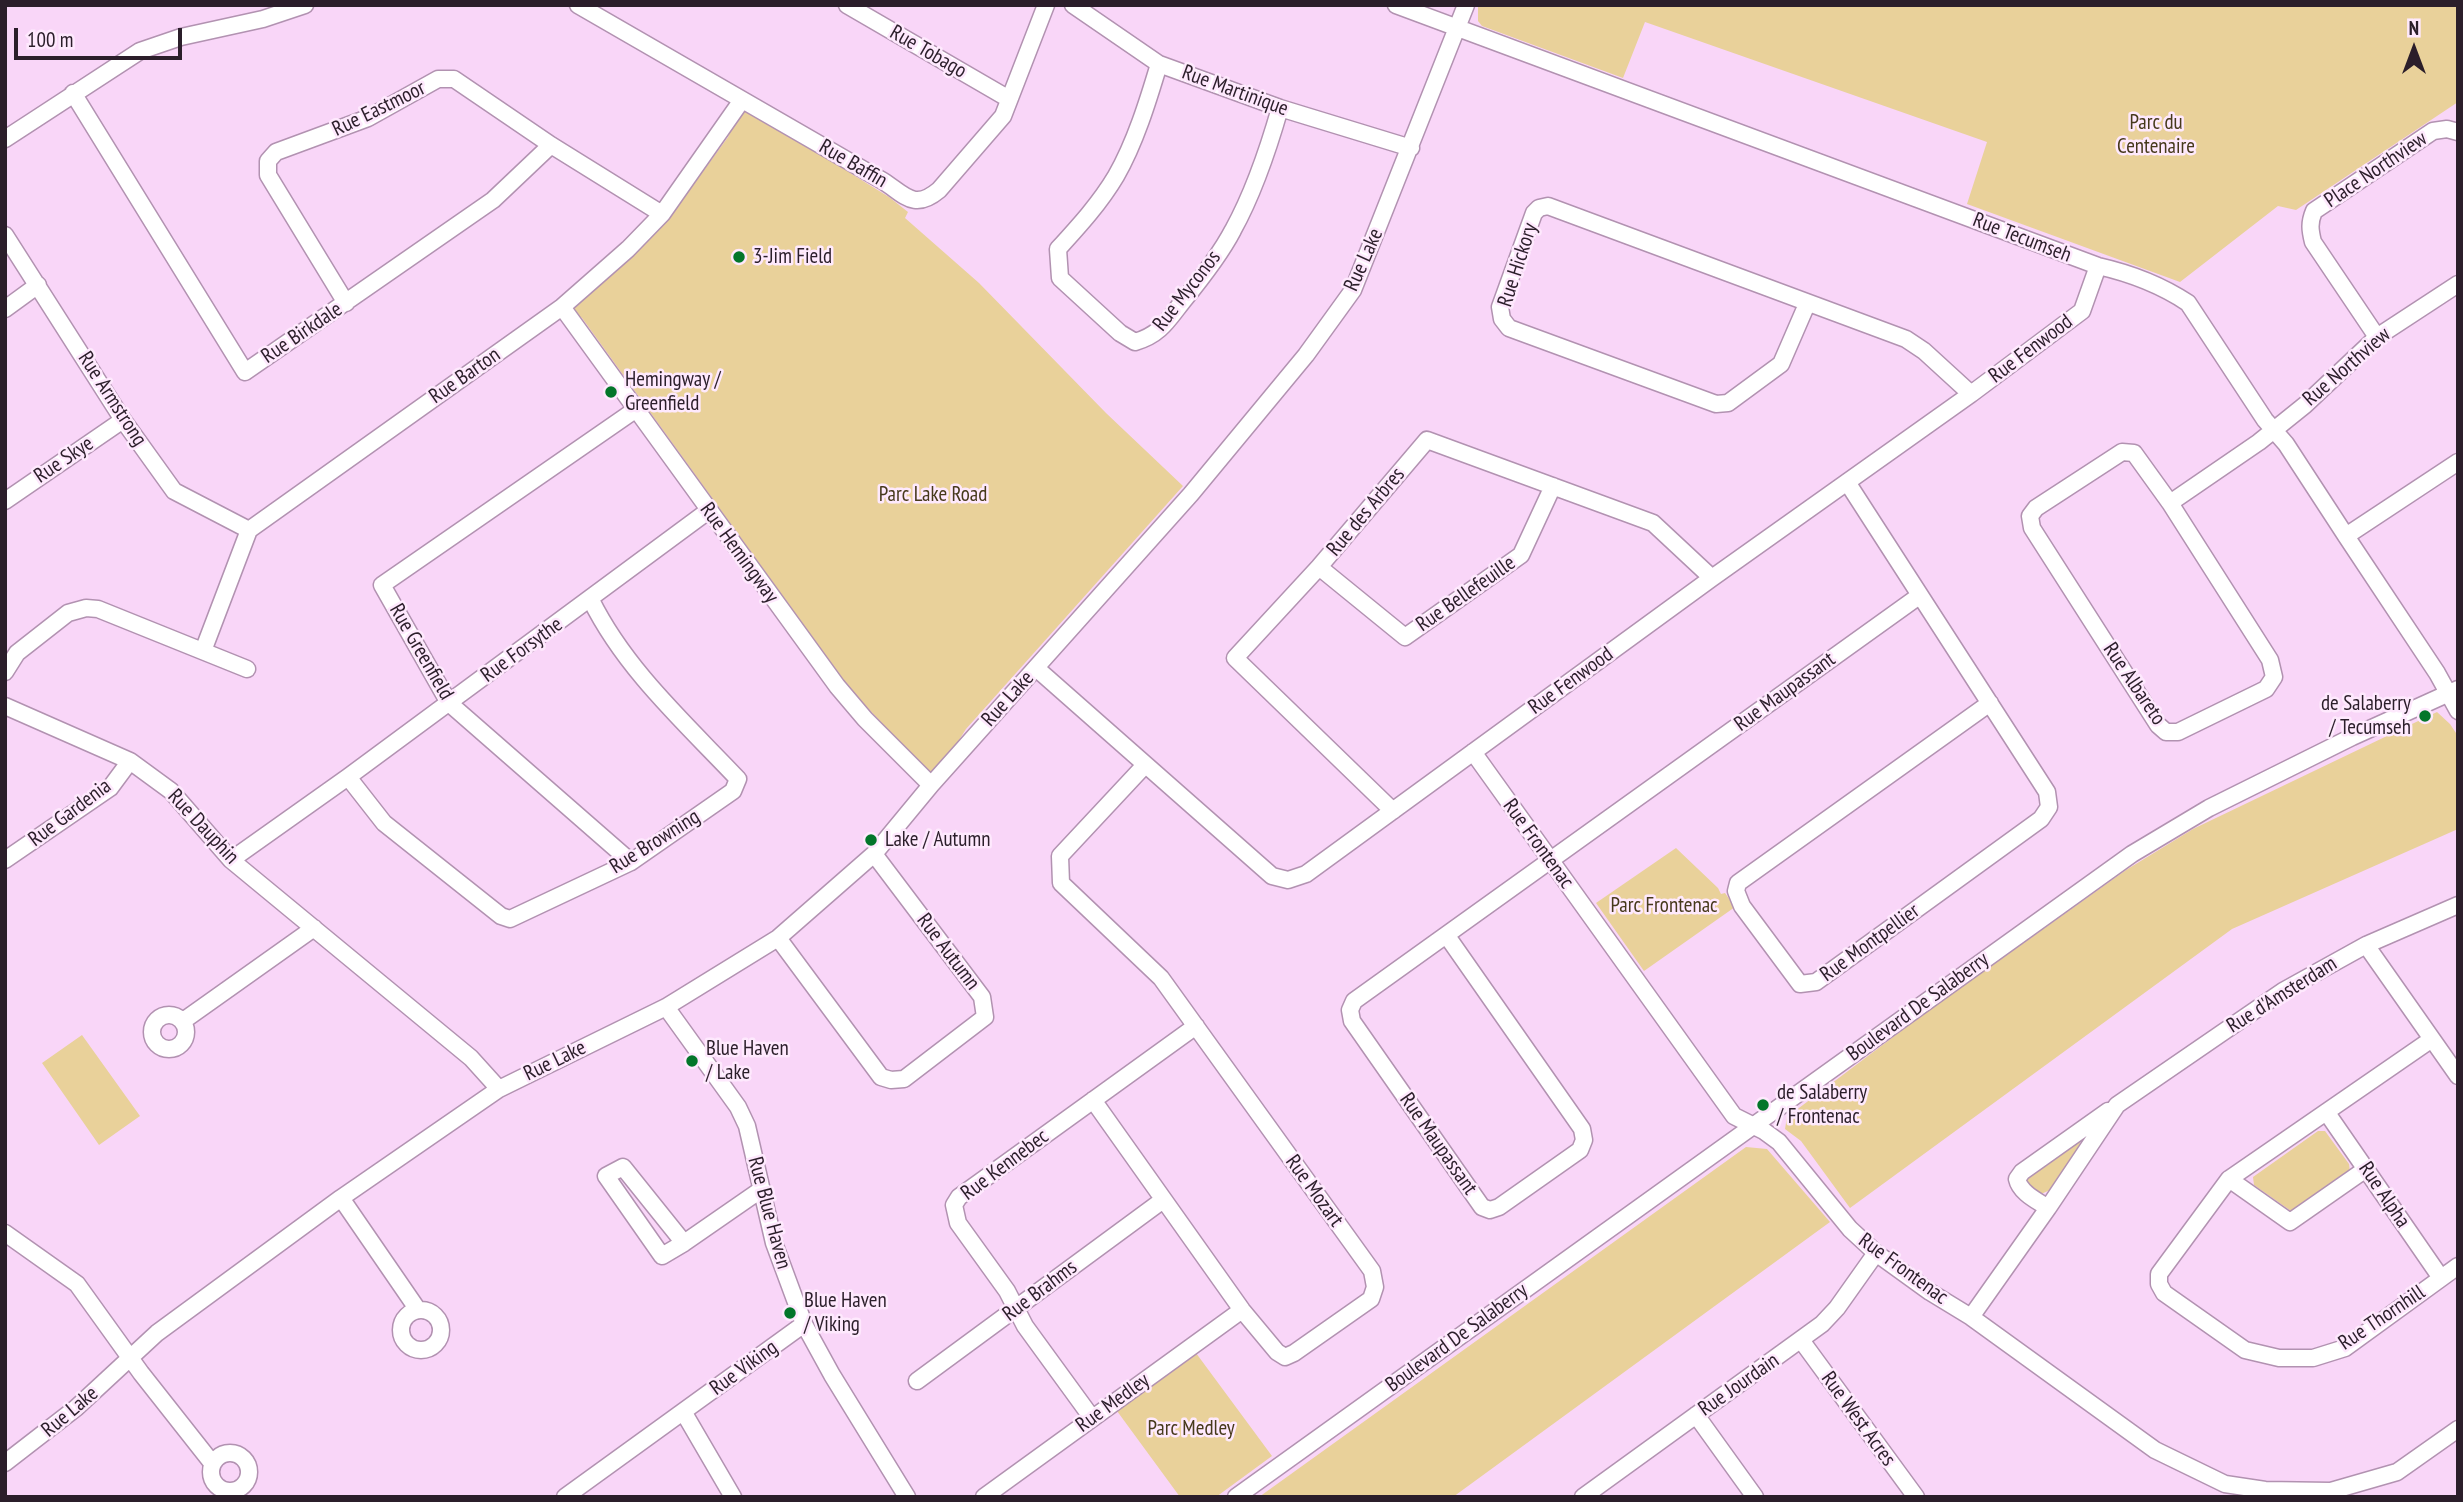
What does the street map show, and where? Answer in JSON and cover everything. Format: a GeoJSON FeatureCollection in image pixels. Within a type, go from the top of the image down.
{"type":"FeatureCollection","features":[{"type":"Feature","properties":{"kind":"street"},"geometry":{"type":"LineString","coordinates":[[5,139],[140,51],[181,37],[264,19],[305,5]]}},
{"type":"Feature","properties":{"kind":"street","name":"Rue Baffin"},"geometry":{"type":"LineString","coordinates":[[578,5],[917,202],[939,190],[1003,116],[1046,5]]}},
{"type":"Feature","properties":{"kind":"street","name":"Rue Tobago"},"geometry":{"type":"LineString","coordinates":[[848,5],[1009,99]]}},
{"type":"Feature","properties":{"kind":"street","name":"Rue Martinique"},"geometry":{"type":"LineString","coordinates":[[1073,5],[1159,64],[1280,108],[1410,148]]}},
{"type":"Feature","properties":{"kind":"street","name":"Rue Tecumseh"},"geometry":{"type":"LineString","coordinates":[[1396,5],[2173,293],[2188,303],[2265,420],[2286,444],[2453,691],[2458,711]]}},
{"type":"Feature","properties":{"kind":"street","name":"Rue Lake"},"geometry":{"type":"LineString","coordinates":[[5,1463],[76,1408],[131,1357],[201,1300],[341,1198],[499,1089],[666,1007],[778,938],[874,854],[931,785],[1191,494],[1306,355],[1353,290],[1466,5]]}},
{"type":"Feature","properties":{"kind":"street","name":"Rue Myconos"},"geometry":{"type":"LineString","coordinates":[[1159,64],[1140,119],[1116,175],[1085,219],[1058,249],[1060,278],[1120,333],[1135,342],[1150,338],[1160,330],[1233,231],[1260,173],[1280,108]]}},
{"type":"Feature","properties":{"kind":"street","name":"Rue Eastmoor"},"geometry":{"type":"LineString","coordinates":[[346,303],[268,175],[268,161],[276,152],[368,118],[439,79],[454,79],[551,145],[662,215]]}},
{"type":"Feature","properties":{"kind":"street","name":"Rue Birkdale"},"geometry":{"type":"LineString","coordinates":[[73,93],[245,372],[493,200],[551,145]]}},
{"type":"Feature","properties":{"kind":"street","name":"Rue Barton"},"geometry":{"type":"LineString","coordinates":[[249,530],[562,307],[617,260],[662,215],[742,100]]}},
{"type":"Feature","properties":{"kind":"street","name":"Place Northview"},"geometry":{"type":"LineString","coordinates":[[2377,337],[2313,242],[2311,219],[2315,211],[2433,131],[2447,129],[2458,132]]}},
{"type":"Feature","properties":{"kind":"street","name":"Rue Hickory"},"geometry":{"type":"LineString","coordinates":[[1807,304],[1781,364],[1728,402],[1716,404],[1509,328],[1502,320],[1500,307],[1534,213],[1539,208],[1548,206],[1906,339],[1924,351],[1971,394]]}},
{"type":"Feature","properties":{"kind":"street","name":"Rue Armstrong"},"geometry":{"type":"LineString","coordinates":[[5,236],[123,420],[174,491],[249,530]]}},
{"type":"Feature","properties":{"kind":"street","name":"Rue Fenwood"},"geometry":{"type":"LineString","coordinates":[[1036,668],[1272,876],[1288,880],[1306,874],[2082,311],[2098,266]]}},
{"type":"Feature","properties":{"kind":"street","name":"Rue Northview"},"geometry":{"type":"LineString","coordinates":[[2274,431],[2377,337],[2458,284]]}},
{"type":"Feature","properties":{"kind":"street"},"geometry":{"type":"LineString","coordinates":[[5,309],[38,285]]}},
{"type":"Feature","properties":{"kind":"street","name":"Rue Hemingway"},"geometry":{"type":"LineString","coordinates":[[562,307],[842,693],[874,730],[931,785]]}},
{"type":"Feature","properties":{"kind":"street","name":"Rue Greenfield"},"geometry":{"type":"LineString","coordinates":[[631,862],[449,704],[382,585],[635,410]]}},
{"type":"Feature","properties":{"kind":"street","name":"Rue Skye"},"geometry":{"type":"LineString","coordinates":[[5,501],[123,420]]}},
{"type":"Feature","properties":{"kind":"street"},"geometry":{"type":"LineString","coordinates":[[2170,503],[2274,431]]}},
{"type":"Feature","properties":{"kind":"street","name":"Rue des Arbres"},"geometry":{"type":"LineString","coordinates":[[1393,811],[1235,658],[1319,567],[1427,440],[1653,523],[1712,578]]}},
{"type":"Feature","properties":{"kind":"street","name":"Rue Albareto"},"geometry":{"type":"LineString","coordinates":[[2122,452],[2134,453],[2170,503],[2270,660],[2274,677],[2266,689],[2178,732],[2166,732],[2158,725],[2032,528],[2030,516],[2036,508],[2122,452]]}},
{"type":"Feature","properties":{"kind":"street"},"geometry":{"type":"LineString","coordinates":[[2346,536],[2458,462]]}},
{"type":"Feature","properties":{"kind":"street","name":"Rue Montpellier"},"geometry":{"type":"LineString","coordinates":[[1847,482],[1919,596],[1990,703],[2047,792],[2049,807],[2041,819],[1816,982],[1800,984],[1742,905],[1736,891],[1738,883],[1990,703]]}},
{"type":"Feature","properties":{"kind":"street","name":"Rue Bellefeuille"},"geometry":{"type":"LineString","coordinates":[[1319,567],[1405,637],[1521,555],[1553,486]]}},
{"type":"Feature","properties":{"kind":"street","name":"Rue Forsythe"},"geometry":{"type":"LineString","coordinates":[[231,860],[449,704],[708,511]]}},
{"type":"Feature","properties":{"kind":"street"},"geometry":{"type":"LineString","coordinates":[[202,651],[249,530]]}},
{"type":"Feature","properties":{"kind":"street","name":"Rue Maupassant"},"geometry":{"type":"LineString","coordinates":[[1447,936],[1583,1129],[1584,1140],[1580,1150],[1499,1207],[1490,1210],[1482,1207],[1352,1021],[1350,1010],[1353,1001],[1919,596]]}},
{"type":"Feature","properties":{"kind":"street","name":"Rue Browning"},"geometry":{"type":"LineString","coordinates":[[348,777],[384,823],[501,916],[510,919],[631,862],[733,791],[738,779],[646,682],[603,625],[591,600]]}},
{"type":"Feature","properties":{"kind":"street"},"geometry":{"type":"LineString","coordinates":[[5,672],[17,653],[68,613],[86,608],[98,609],[247,669]]}},
{"type":"Feature","properties":{"kind":"street","name":"Boulevard De Salaberry"},"geometry":{"type":"LineString","coordinates":[[1236,1497],[2093,881],[2169,830],[2342,741],[2453,691]]}},
{"type":"Feature","properties":{"kind":"street","name":"Rue Dauphin"},"geometry":{"type":"LineString","coordinates":[[5,706],[130,761],[171,791],[231,860],[471,1058],[499,1089]]}},
{"type":"Feature","properties":{"kind":"street","name":"Rue Frontenac"},"geometry":{"type":"LineString","coordinates":[[1473,752],[1734,1116],[1779,1142],[1850,1229],[1876,1253],[1930,1292],[1971,1317],[2155,1450],[2225,1484],[2265,1493],[2331,1491],[2397,1472],[2458,1429]]}},
{"type":"Feature","properties":{"kind":"street","name":"Rue Gardenia"},"geometry":{"type":"LineString","coordinates":[[5,860],[110,788],[130,761]]}},
{"type":"Feature","properties":{"kind":"street","name":"Rue Mozart"},"geometry":{"type":"LineString","coordinates":[[1093,1100],[1242,1311],[1277,1352],[1285,1357],[1294,1353],[1371,1299],[1375,1287],[1372,1271],[1161,978],[1061,883],[1060,856],[1145,765]]}},
{"type":"Feature","properties":{"kind":"street","name":"Rue Autumn"},"geometry":{"type":"LineString","coordinates":[[778,938],[881,1077],[891,1080],[904,1079],[985,1017],[982,997],[874,854]]}},
{"type":"Feature","properties":{"kind":"street","name":"Rue d'Amsterdam"},"geometry":{"type":"LineString","coordinates":[[2048,1208],[2022,1190],[2017,1179],[2022,1172],[2283,991],[2366,945],[2458,905]]}},
{"type":"Feature","properties":{"kind":"street"},"geometry":{"type":"LineString","coordinates":[[183,1021],[314,928]]}},
{"type":"Feature","properties":{"kind":"street"},"geometry":{"type":"LineString","coordinates":[[2366,945],[2458,1076]]}},
{"type":"Feature","properties":{"kind":"street","name":"Rue Blue Haven"},"geometry":{"type":"LineString","coordinates":[[666,1007],[738,1107],[747,1126],[774,1243],[804,1324],[907,1497]]}},
{"type":"Feature","properties":{"kind":"street","name":"Rue Kennebec"},"geometry":{"type":"LineString","coordinates":[[1092,1418],[1025,1326],[1007,1291],[958,1223],[954,1205],[959,1196],[1196,1026]]}},
{"type":"Feature","properties":{"kind":"street","name":"Rue Thornhill"},"geometry":{"type":"LineString","coordinates":[[2432,1039],[2229,1179],[2159,1274],[2159,1284],[2164,1293],[2245,1350],[2279,1359],[2313,1357],[2345,1348],[2458,1266]]}},
{"type":"Feature","properties":{"kind":"street","name":"Rue d'Amsterdam"},"geometry":{"type":"LineString","coordinates":[[1971,1317],[2118,1105]]}},
{"type":"Feature","properties":{"kind":"street","name":"Rue Alpha"},"geometry":{"type":"LineString","coordinates":[[2327,1113],[2441,1278]]}},
{"type":"Feature","properties":{"kind":"street"},"geometry":{"type":"LineString","coordinates":[[684,1243],[623,1167],[606,1175],[662,1256],[684,1243],[762,1189]]}},
{"type":"Feature","properties":{"kind":"street"},"geometry":{"type":"LineString","coordinates":[[2229,1179],[2290,1222],[2366,1169]]}},
{"type":"Feature","properties":{"kind":"street"},"geometry":{"type":"LineString","coordinates":[[341,1198],[418,1310]]}},
{"type":"Feature","properties":{"kind":"street","name":"Rue Brahms"},"geometry":{"type":"LineString","coordinates":[[917,1381],[1163,1200]]}},
{"type":"Feature","properties":{"kind":"street"},"geometry":{"type":"LineString","coordinates":[[5,1233],[73,1279],[212,1463]]}},
{"type":"Feature","properties":{"kind":"street","name":"Rue Jourdain"},"geometry":{"type":"LineString","coordinates":[[1590,1495],[1830,1316],[1876,1253]]}},
{"type":"Feature","properties":{"kind":"street","name":"Rue Medley"},"geometry":{"type":"LineString","coordinates":[[984,1497],[1242,1311]]}},
{"type":"Feature","properties":{"kind":"street","name":"Rue Viking"},"geometry":{"type":"LineString","coordinates":[[565,1497],[804,1324]]}},
{"type":"Feature","properties":{"kind":"street","name":"Rue West Acres"},"geometry":{"type":"LineString","coordinates":[[1801,1340],[1916,1497]]}},
{"type":"Feature","properties":{"kind":"street"},"geometry":{"type":"LineString","coordinates":[[684,1413],[733,1497]]}},
{"type":"Feature","properties":{"kind":"street"},"geometry":{"type":"LineString","coordinates":[[1696,1415],[1755,1497]]}},
{"type":"Feature","properties":{"kind":"green space","name":"Parc du Centenaire"},"geometry":{"type":"Polygon","coordinates":[[[1478,5],[2458,5],[2458,102],[2296,210],[2278,206],[2180,282],[1967,204],[1987,142],[1645,22],[1623,78],[1482,26],[1478,21],[1478,5]]]}},
{"type":"Feature","properties":{"kind":"green space","name":"Parc Lake Road"},"geometry":{"type":"Polygon","coordinates":[[[742,100],[908,212],[905,218],[979,283],[1106,413],[1183,486],[966,729],[931,785],[919,763],[850,689],[582,318],[562,307],[592,292],[649,240],[672,214],[728,137],[742,100]]]}},
{"type":"Feature","properties":{"kind":"green space"},"geometry":{"type":"Polygon","coordinates":[[[2437,712],[2458,736],[2458,829],[2232,929],[1850,1208],[1801,1141],[1785,1129],[1787,1117],[1917,1019],[2126,870],[2193,829],[2437,712]]]}},
{"type":"Feature","properties":{"kind":"green space","name":"Parc Frontenac"},"geometry":{"type":"Polygon","coordinates":[[[1676,848],[1721,894],[1725,893],[1735,907],[1644,971],[1596,903],[1676,848]]]}},
{"type":"Feature","properties":{"kind":"green space"},"geometry":{"type":"Polygon","coordinates":[[[82,1035],[140,1116],[99,1145],[42,1063],[82,1035]]]}},
{"type":"Feature","properties":{"kind":"green space"},"geometry":{"type":"Polygon","coordinates":[[[2318,1131],[2325,1131],[2349,1164],[2350,1172],[2291,1211],[2254,1185],[2253,1177],[2318,1131]]]}},
{"type":"Feature","properties":{"kind":"green space"},"geometry":{"type":"Polygon","coordinates":[[[2079,1142],[2082,1144],[2050,1190],[2039,1195],[2026,1185],[2029,1175],[2079,1142]]]}},
{"type":"Feature","properties":{"kind":"green space"},"geometry":{"type":"Polygon","coordinates":[[[1746,1147],[1767,1149],[1830,1222],[1453,1497],[1259,1497],[1746,1147]]]}},
{"type":"Feature","properties":{"kind":"green space","name":"Parc Medley"},"geometry":{"type":"Polygon","coordinates":[[[1196,1353],[1272,1456],[1216,1497],[1180,1497],[1117,1411],[1196,1353]]]}},
{"type":"Feature","properties":{"kind":"place","name":"3-Jim Field"},"geometry":{"type":"Point","coordinates":[739,257]}},
{"type":"Feature","properties":{"kind":"place","name":"Hemingway / Greenfield"},"geometry":{"type":"Point","coordinates":[611,392]}},
{"type":"Feature","properties":{"kind":"place","name":"de Salaberry / Tecumseh"},"geometry":{"type":"Point","coordinates":[2425,716]}},
{"type":"Feature","properties":{"kind":"place","name":"Lake / Autumn"},"geometry":{"type":"Point","coordinates":[871,840]}},
{"type":"Feature","properties":{"kind":"place","name":"Blue Haven / Lake"},"geometry":{"type":"Point","coordinates":[692,1061]}},
{"type":"Feature","properties":{"kind":"place","name":"de Salaberry / Frontenac"},"geometry":{"type":"Point","coordinates":[1763,1105]}},
{"type":"Feature","properties":{"kind":"place","name":"Blue Haven / Viking"},"geometry":{"type":"Point","coordinates":[790,1313]}}]}
